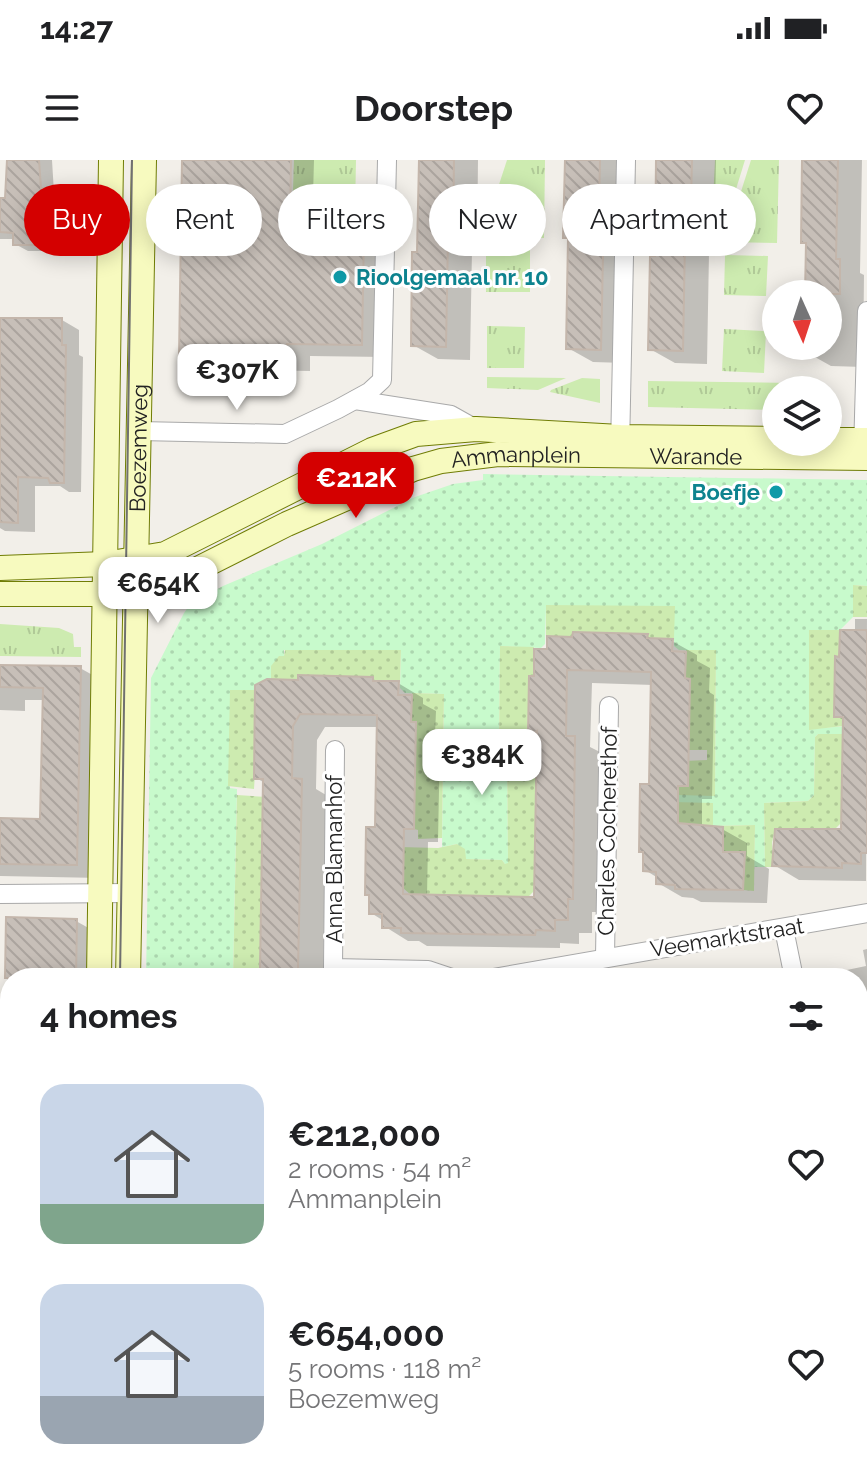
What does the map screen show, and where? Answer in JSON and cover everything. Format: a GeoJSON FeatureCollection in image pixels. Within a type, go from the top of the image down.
{"type":"FeatureCollection","features":[{"type":"Feature","properties":{"kind":"street","name":"Boezemweg"},"geometry":{"type":"LineString","coordinates":[[99,968],[111,160]]}},
{"type":"Feature","properties":{"kind":"street","name":"Boezemweg"},"geometry":{"type":"LineString","coordinates":[[128,968],[144,160]]}},
{"type":"Feature","properties":{"kind":"street"},"geometry":{"type":"LineString","coordinates":[[139,431],[285,434],[369,392],[382,380],[387,160]]}},
{"type":"Feature","properties":{"kind":"street"},"geometry":{"type":"LineString","coordinates":[[620,446],[626,160]]}},
{"type":"Feature","properties":{"kind":"street"},"geometry":{"type":"LineString","coordinates":[[842,443],[865,449],[867,311]]}},
{"type":"Feature","properties":{"kind":"street","name":"Ammanplein"},"geometry":{"type":"LineString","coordinates":[[347,404],[451,415],[476,429]]}},
{"type":"Feature","properties":{"kind":"street","name":"Ammanplein"},"geometry":{"type":"LineString","coordinates":[[0,568],[105,564],[165,554],[372,450],[416,434],[476,429],[620,446]]}},
{"type":"Feature","properties":{"kind":"street","name":"Warande"},"geometry":{"type":"LineString","coordinates":[[620,446],[762,440]]}},
{"type":"Feature","properties":{"kind":"street","name":"Ammanplein"},"geometry":{"type":"LineString","coordinates":[[0,594],[104,594],[166,585],[287,524],[413,469],[441,461],[498,454],[620,446]]}},
{"type":"Feature","properties":{"kind":"street","name":"Warande"},"geometry":{"type":"LineString","coordinates":[[620,446],[865,449]]}},
{"type":"Feature","properties":{"kind":"street","name":"Charles Cocherethof"},"geometry":{"type":"LineString","coordinates":[[605,957],[609,706]]}},
{"type":"Feature","properties":{"kind":"street","name":"Anna Blamanhof"},"geometry":{"type":"LineString","coordinates":[[333,968],[335,750]]}},
{"type":"Feature","properties":{"kind":"street"},"geometry":{"type":"LineString","coordinates":[[0,894],[130,893]]}},
{"type":"Feature","properties":{"kind":"street","name":"Veemarktstraat"},"geometry":{"type":"LineString","coordinates":[[546,968],[867,913]]}},
{"type":"Feature","properties":{"kind":"street"},"geometry":{"type":"LineString","coordinates":[[784,929],[792,968]]}},
{"type":"Feature","properties":{"kind":"green space"},"geometry":{"type":"Polygon","coordinates":[[[294,160],[356,160],[356,184],[293,184],[294,160]]]}},
{"type":"Feature","properties":{"kind":"green space"},"geometry":{"type":"Polygon","coordinates":[[[507,160],[545,160],[545,184],[499,184],[507,160]]]}},
{"type":"Feature","properties":{"kind":"green space"},"geometry":{"type":"Polygon","coordinates":[[[715,160],[745,160],[738,184],[714,184],[715,160]]]}},
{"type":"Feature","properties":{"kind":"green space"},"geometry":{"type":"Polygon","coordinates":[[[751,160],[779,160],[777,243],[756,243],[756,184],[743,184],[751,160]]]}},
{"type":"Feature","properties":{"kind":"green space"},"geometry":{"type":"Polygon","coordinates":[[[486,256],[530,256],[530,292],[486,292],[486,256]]]}},
{"type":"Feature","properties":{"kind":"green space"},"geometry":{"type":"Polygon","coordinates":[[[725,256],[768,256],[762,296],[724,295],[725,256]]]}},
{"type":"Feature","properties":{"kind":"green space"},"geometry":{"type":"Polygon","coordinates":[[[487,326],[525,327],[524,368],[487,368],[487,326]]]}},
{"type":"Feature","properties":{"kind":"green space"},"geometry":{"type":"Polygon","coordinates":[[[724,329],[762,331],[764,373],[722,371],[724,329]]]}},
{"type":"Feature","properties":{"kind":"green space"},"geometry":{"type":"Polygon","coordinates":[[[487,377],[566,378],[538,390],[487,388],[487,377]]]}},
{"type":"Feature","properties":{"kind":"green space"},"geometry":{"type":"Polygon","coordinates":[[[582,378],[600,379],[600,403],[550,392],[551,390],[582,378]]]}},
{"type":"Feature","properties":{"kind":"green space"},"geometry":{"type":"Polygon","coordinates":[[[648,381],[762,383],[762,410],[648,407],[648,381]]]}},
{"type":"Feature","properties":{"kind":"green space"},"geometry":{"type":"Polygon","coordinates":[[[483,474],[867,480],[867,586],[853,585],[853,617],[840,630],[809,630],[810,729],[847,726],[847,734],[818,734],[815,737],[814,795],[808,801],[764,803],[765,867],[754,867],[755,825],[713,826],[673,802],[673,795],[715,795],[716,651],[679,650],[674,646],[674,606],[546,606],[545,644],[541,648],[500,646],[499,745],[507,745],[508,864],[502,860],[465,859],[457,844],[442,847],[444,694],[405,693],[400,688],[401,651],[284,650],[284,656],[272,666],[271,687],[267,690],[230,691],[230,788],[237,789],[233,968],[146,968],[151,678],[184,613],[191,603],[223,586],[322,544],[415,497],[453,484],[483,480],[483,474]]]}},
{"type":"Feature","properties":{"kind":"green space"},"geometry":{"type":"Polygon","coordinates":[[[853,585],[867,586],[867,617],[853,617],[853,585]]]}},
{"type":"Feature","properties":{"kind":"green space"},"geometry":{"type":"Polygon","coordinates":[[[546,605],[675,606],[674,638],[573,632],[572,637],[546,636],[546,605]]]}},
{"type":"Feature","properties":{"kind":"green space"},"geometry":{"type":"Polygon","coordinates":[[[0,624],[59,628],[73,634],[74,647],[81,647],[81,657],[0,656],[0,624]]]}},
{"type":"Feature","properties":{"kind":"green space"},"geometry":{"type":"Polygon","coordinates":[[[809,630],[840,630],[839,657],[835,657],[834,680],[838,703],[834,703],[834,716],[843,717],[843,726],[809,730],[809,630]]]}},
{"type":"Feature","properties":{"kind":"green space"},"geometry":{"type":"Polygon","coordinates":[[[500,646],[534,647],[534,676],[529,676],[527,745],[499,745],[500,646]]]}},
{"type":"Feature","properties":{"kind":"green space"},"geometry":{"type":"Polygon","coordinates":[[[285,650],[401,650],[400,682],[373,681],[373,677],[299,675],[298,680],[271,679],[271,666],[279,656],[284,656],[285,650]]]}},
{"type":"Feature","properties":{"kind":"green space"},"geometry":{"type":"Polygon","coordinates":[[[686,650],[716,650],[715,796],[678,795],[678,786],[687,786],[684,761],[707,760],[707,750],[688,750],[689,679],[685,678],[686,650]]]}},
{"type":"Feature","properties":{"kind":"green space"},"geometry":{"type":"Polygon","coordinates":[[[230,690],[260,690],[254,789],[228,786],[230,690]]]}},
{"type":"Feature","properties":{"kind":"green space"},"geometry":{"type":"Polygon","coordinates":[[[412,693],[444,694],[442,838],[418,839],[418,830],[414,829],[416,722],[411,722],[412,693]]]}},
{"type":"Feature","properties":{"kind":"green space"},"geometry":{"type":"Polygon","coordinates":[[[818,734],[847,734],[843,766],[846,798],[841,798],[841,823],[834,830],[787,833],[787,829],[775,829],[772,843],[774,867],[765,867],[764,803],[808,801],[814,795],[815,737],[818,734]]]}},
{"type":"Feature","properties":{"kind":"green space"},"geometry":{"type":"Polygon","coordinates":[[[542,753],[535,890],[528,897],[410,894],[403,888],[399,847],[438,848],[457,844],[465,849],[466,859],[502,860],[508,863],[507,754],[542,753]]]}},
{"type":"Feature","properties":{"kind":"green space"},"geometry":{"type":"Polygon","coordinates":[[[237,795],[267,797],[261,897],[265,957],[260,957],[260,968],[233,968],[237,795]]]}},
{"type":"Feature","properties":{"kind":"green space"},"geometry":{"type":"Polygon","coordinates":[[[673,802],[713,803],[713,826],[755,825],[754,891],[743,890],[745,866],[684,851],[673,802]]]}},
{"type":"Feature","properties":{"kind":"building"},"geometry":{"type":"Polygon","coordinates":[[[7,160],[39,160],[41,184],[24,184],[24,245],[13,245],[13,233],[0,232],[0,198],[5,198],[7,160]]]}},
{"type":"Feature","properties":{"kind":"building"},"geometry":{"type":"Polygon","coordinates":[[[182,160],[291,160],[291,184],[278,184],[278,256],[364,256],[362,345],[287,344],[287,359],[179,357],[181,256],[262,256],[262,184],[182,184],[182,160]]]}},
{"type":"Feature","properties":{"kind":"building"},"geometry":{"type":"Polygon","coordinates":[[[419,160],[454,160],[454,184],[429,184],[429,256],[448,256],[446,347],[411,346],[412,256],[413,252],[417,252],[419,160]]]}},
{"type":"Feature","properties":{"kind":"building"},"geometry":{"type":"Polygon","coordinates":[[[565,160],[600,160],[599,184],[564,184],[565,160]]]}},
{"type":"Feature","properties":{"kind":"building"},"geometry":{"type":"Polygon","coordinates":[[[656,160],[692,160],[691,184],[656,184],[656,160]]]}},
{"type":"Feature","properties":{"kind":"building"},"geometry":{"type":"Polygon","coordinates":[[[802,160],[838,160],[836,259],[840,259],[840,280],[805,280],[806,243],[801,243],[802,160]]]}},
{"type":"Feature","properties":{"kind":"building"},"geometry":{"type":"Polygon","coordinates":[[[568,256],[603,256],[601,350],[566,349],[568,256]]]}},
{"type":"Feature","properties":{"kind":"building"},"geometry":{"type":"Polygon","coordinates":[[[650,256],[685,256],[683,351],[648,350],[650,256]]]}},
{"type":"Feature","properties":{"kind":"building"},"geometry":{"type":"Polygon","coordinates":[[[0,318],[62,318],[62,345],[66,345],[64,483],[50,483],[48,478],[18,477],[18,523],[0,522],[0,318]]]}},
{"type":"Feature","properties":{"kind":"building"},"geometry":{"type":"Polygon","coordinates":[[[840,630],[867,630],[867,853],[861,853],[861,864],[842,863],[842,868],[772,866],[775,829],[841,829],[843,717],[834,717],[835,656],[839,657],[840,630]]]}},
{"type":"Feature","properties":{"kind":"building"},"geometry":{"type":"Polygon","coordinates":[[[573,632],[648,634],[647,638],[673,639],[672,651],[686,652],[685,678],[690,679],[688,786],[678,786],[678,823],[723,827],[723,852],[745,852],[743,890],[675,889],[675,885],[656,884],[656,872],[643,871],[643,852],[639,852],[640,784],[649,784],[651,672],[567,670],[566,736],[575,736],[573,899],[568,899],[568,920],[555,920],[555,931],[536,930],[535,935],[401,933],[401,928],[382,928],[382,914],[369,914],[369,895],[365,895],[366,827],[375,827],[377,715],[300,714],[293,726],[292,778],[302,779],[298,968],[260,968],[263,779],[254,779],[255,685],[267,679],[298,680],[298,675],[373,677],[373,681],[399,681],[398,695],[412,695],[411,722],[416,722],[414,829],[404,829],[403,894],[534,897],[537,731],[528,736],[529,676],[534,676],[534,649],[547,649],[547,636],[572,637],[573,632]]]}},
{"type":"Feature","properties":{"kind":"building"},"geometry":{"type":"Polygon","coordinates":[[[0,665],[81,666],[77,865],[0,864],[0,818],[40,819],[43,688],[0,687],[0,665]]]}},
{"type":"Feature","properties":{"kind":"building"},"geometry":{"type":"Polygon","coordinates":[[[6,917],[77,919],[76,968],[5,968],[6,917]]]}},
{"type":"Feature","properties":{"kind":"tram line"},"geometry":{"type":"LineString","coordinates":[[120,968],[132,160]]}},
{"type":"Feature","properties":{"kind":"place","name":"Rioolgemaal nr. 10"},"geometry":{"type":"Point","coordinates":[340,277]}},
{"type":"Feature","properties":{"kind":"place","name":"Boefje"},"geometry":{"type":"Point","coordinates":[776,492]}}]}
